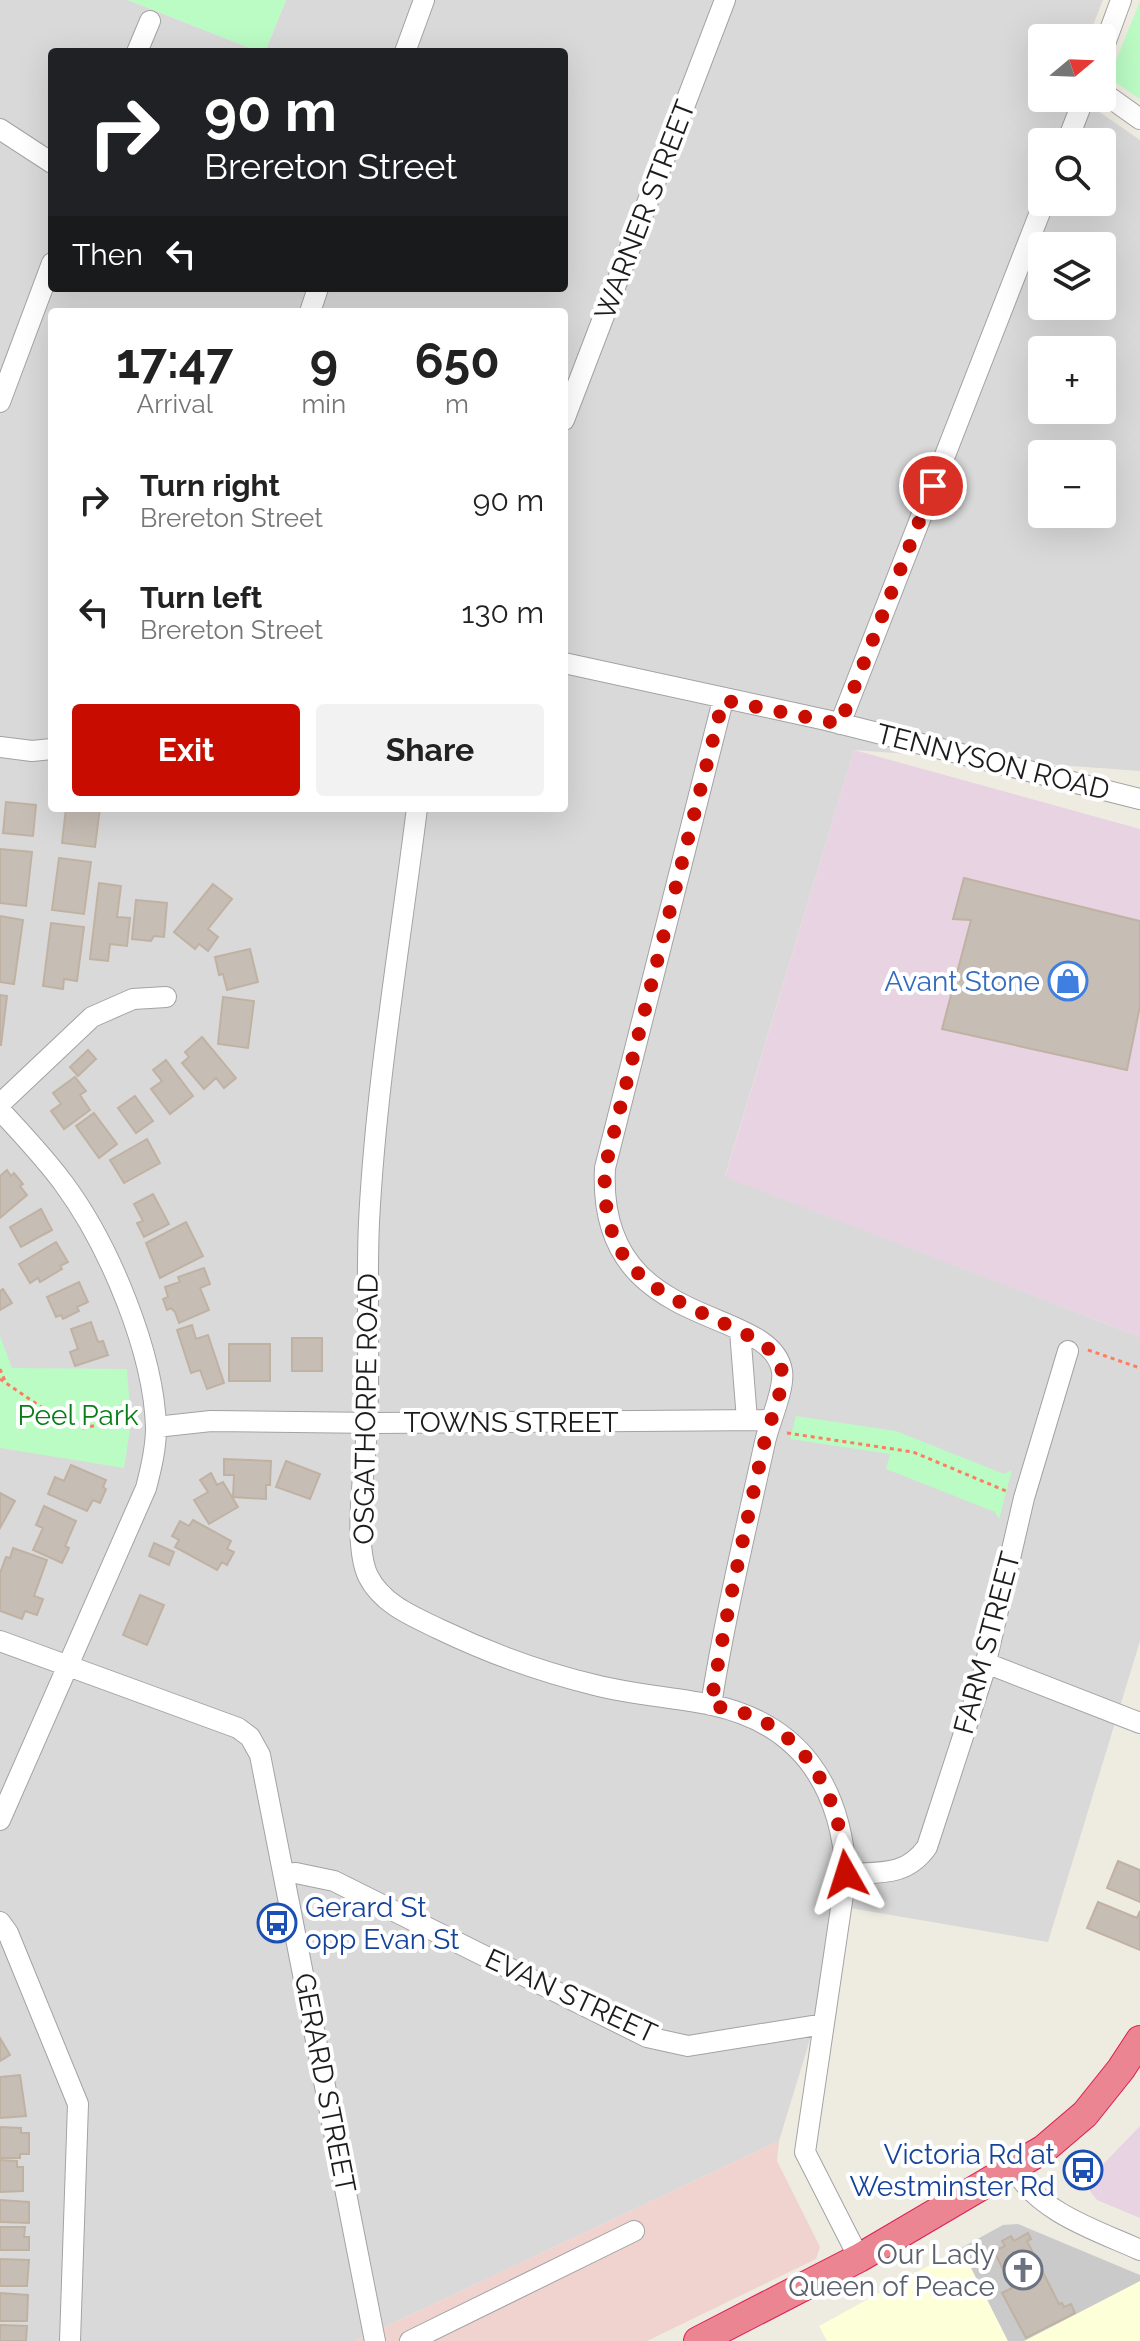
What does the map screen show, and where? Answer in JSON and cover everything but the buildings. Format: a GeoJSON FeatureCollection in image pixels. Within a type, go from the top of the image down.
{"type":"FeatureCollection","features":[{"type":"Feature","properties":{"kind":"highway"},"geometry":{"type":"LineString","coordinates":[[736,2341],[830,2294],[1018,2177],[1044,2149],[1085,2114],[1140,2040]]}},
{"type":"Feature","properties":{"kind":"highway"},"geometry":{"type":"LineString","coordinates":[[698,2341],[1076,2146],[1117,2102],[1140,2071]]}},
{"type":"Feature","properties":{"kind":"street"},"geometry":{"type":"LineString","coordinates":[[406,48],[424,0]]}},
{"type":"Feature","properties":{"kind":"street","name":"WARNER STREET"},"geometry":{"type":"LineString","coordinates":[[568,410],[725,0]]}},
{"type":"Feature","properties":{"kind":"street"},"geometry":{"type":"LineString","coordinates":[[1112,24],[1121,0]]}},
{"type":"Feature","properties":{"kind":"street"},"geometry":{"type":"LineString","coordinates":[[139,48],[150,21]]}},
{"type":"Feature","properties":{"kind":"street"},"geometry":{"type":"LineString","coordinates":[[1116,102],[1140,119]]}},
{"type":"Feature","properties":{"kind":"street"},"geometry":{"type":"LineString","coordinates":[[0,129],[48,160]]}},
{"type":"Feature","properties":{"kind":"street"},"geometry":{"type":"LineString","coordinates":[[840,724],[1039,216]]}},
{"type":"Feature","properties":{"kind":"street"},"geometry":{"type":"LineString","coordinates":[[0,402],[48,274]]}},
{"type":"Feature","properties":{"kind":"street","name":"TENNYSON ROAD"},"geometry":{"type":"LineString","coordinates":[[568,664],[840,724],[1140,798]]}},
{"type":"Feature","properties":{"kind":"street"},"geometry":{"type":"LineString","coordinates":[[711,1705],[720,1648],[769,1425],[782,1380],[781,1368],[771,1351],[740,1331],[671,1299],[641,1276],[616,1239],[605,1203],[604,1184],[605,1168],[723,700]]}},
{"type":"Feature","properties":{"kind":"street"},"geometry":{"type":"LineString","coordinates":[[0,747],[48,749]]}},
{"type":"Feature","properties":{"kind":"street"},"geometry":{"type":"LineString","coordinates":[[1140,798],[1140,807]]}},
{"type":"Feature","properties":{"kind":"street","name":"OSGATHORPE ROAD"},"geometry":{"type":"LineString","coordinates":[[417,812],[369,1224],[368,1423],[361,1545],[366,1571],[377,1590],[402,1611],[471,1644],[564,1677],[652,1697],[711,1705],[747,1715],[796,1746],[809,1762],[823,1782],[837,1813],[846,1874],[805,2152],[859,2258]]}},
{"type":"Feature","properties":{"kind":"street"},"geometry":{"type":"LineString","coordinates":[[0,1104],[92,1017],[133,999],[166,997]]}},
{"type":"Feature","properties":{"kind":"street"},"geometry":{"type":"LineString","coordinates":[[0,1110],[66,1187],[99,1242],[129,1310],[147,1374],[155,1421],[154,1459],[146,1488],[0,1820]]}},
{"type":"Feature","properties":{"kind":"street"},"geometry":{"type":"LineString","coordinates":[[740,1331],[747,1420]]}},
{"type":"Feature","properties":{"kind":"street","name":"FARM STREET"},"geometry":{"type":"LineString","coordinates":[[846,1874],[900,1870],[911,1865],[927,1847],[986,1663],[1024,1498],[1068,1351]]}},
{"type":"Feature","properties":{"kind":"street","name":"TOWNS STREET"},"geometry":{"type":"LineString","coordinates":[[155,1421],[747,1420],[769,1425]]}},
{"type":"Feature","properties":{"kind":"street"},"geometry":{"type":"LineString","coordinates":[[0,1641],[70,1664]]}},
{"type":"Feature","properties":{"kind":"street"},"geometry":{"type":"LineString","coordinates":[[986,1663],[1140,1723]]}},
{"type":"Feature","properties":{"kind":"street","name":"GERARD STREET"},"geometry":{"type":"LineString","coordinates":[[70,1664],[238,1728],[250,1737],[260,1755],[375,2341]]}},
{"type":"Feature","properties":{"kind":"street","name":"EVAN STREET"},"geometry":{"type":"LineString","coordinates":[[285,1874],[296,1873],[334,1881],[647,2037],[688,2046],[824,2024]]}},
{"type":"Feature","properties":{"kind":"street"},"geometry":{"type":"LineString","coordinates":[[0,1922],[8,1933],[78,2104],[70,2341]]}},
{"type":"Feature","properties":{"kind":"street"},"geometry":{"type":"LineString","coordinates":[[1018,2177],[1072,2219],[1140,2250]]}},
{"type":"Feature","properties":{"kind":"street"},"geometry":{"type":"LineString","coordinates":[[410,2341],[634,2231]]}},
{"type":"Feature","properties":{"kind":"path"},"geometry":{"type":"LineString","coordinates":[[1068,1351],[1089,1350],[1140,1368]]}},
{"type":"Feature","properties":{"kind":"path"},"geometry":{"type":"LineString","coordinates":[[0,1369],[5,1382]]}},
{"type":"Feature","properties":{"kind":"path"},"geometry":{"type":"LineString","coordinates":[[0,1379],[47,1411],[82,1428],[155,1421]]}},
{"type":"Feature","properties":{"kind":"path"},"geometry":{"type":"LineString","coordinates":[[769,1425],[913,1452],[1024,1498]]}},
{"type":"Feature","properties":{"kind":"shaded area"},"geometry":{"type":"Polygon","coordinates":[[[0,0],[128,0],[250,48],[48,48],[48,292],[568,292],[568,48],[267,48],[286,0],[1103,0],[1094,24],[1028,24],[1028,112],[1099,112],[1140,140],[1140,771],[854,750],[725,1176],[1140,1337],[1140,1641],[1048,1942],[850,1908],[779,2141],[355,2341],[0,2341],[0,0]]]}},
{"type":"Feature","properties":{"kind":"shaded area"},"geometry":{"type":"Polygon","coordinates":[[[854,750],[1140,829],[1140,1337],[725,1177],[854,750]]]}},
{"type":"Feature","properties":{"kind":"shaded area"},"geometry":{"type":"Polygon","coordinates":[[[1140,2126],[1140,2218],[1097,2200],[1090,2191],[1089,2179],[1140,2126]]]}},
{"type":"Feature","properties":{"kind":"shaded area"},"geometry":{"type":"Polygon","coordinates":[[[779,2141],[777,2161],[820,2247],[816,2259],[647,2341],[355,2341],[779,2141]]]}},
{"type":"Feature","properties":{"kind":"shaded area"},"geometry":{"type":"Polygon","coordinates":[[[1018,2224],[1140,2275],[1140,2281],[1024,2341],[1008,2341],[961,2248],[1003,2225],[1018,2224]]]}},
{"type":"Feature","properties":{"kind":"shaded area"},"geometry":{"type":"Polygon","coordinates":[[[961,2248],[1008,2341],[827,2341],[819,2326],[961,2248]]]}},
{"type":"Feature","properties":{"kind":"shaded area"},"geometry":{"type":"Polygon","coordinates":[[[1140,2281],[1140,2341],[1024,2341],[1140,2281]]]}},
{"type":"Feature","properties":{"kind":"green space"},"geometry":{"type":"Polygon","coordinates":[[[128,0],[286,0],[267,48],[250,48],[128,0]]]}},
{"type":"Feature","properties":{"kind":"green space"},"geometry":{"type":"Polygon","coordinates":[[[1140,1],[1140,99],[1116,83],[1116,61],[1140,1]]]}},
{"type":"Feature","properties":{"kind":"green space","name":"Peel Park"},"geometry":{"type":"Polygon","coordinates":[[[0,1336],[12,1368],[127,1369],[131,1424],[124,1468],[0,1448],[0,1336]]]}},
{"type":"Feature","properties":{"kind":"green space"},"geometry":{"type":"Polygon","coordinates":[[[796,1416],[896,1431],[1004,1474],[1012,1470],[999,1519],[995,1512],[886,1469],[890,1454],[790,1439],[796,1416]]]}},
{"type":"Feature","properties":{"kind":"place","name":"Avant Stone"},"geometry":{"type":"Point","coordinates":[1068,981]}},
{"type":"Feature","properties":{"kind":"place","name":"Gerard St opp Evan St"},"geometry":{"type":"Point","coordinates":[277,1923]}},
{"type":"Feature","properties":{"kind":"place","name":"Victoria Rd at Westminster Rd"},"geometry":{"type":"Point","coordinates":[1083,2170]}},
{"type":"Feature","properties":{"kind":"place","name":"Our Lady Queen of Peace"},"geometry":{"type":"Point","coordinates":[1023,2270]}},
{"type":"Feature","properties":{"kind":"route"},"geometry":{"type":"LineString","coordinates":[[846,1874],[840,1825],[833,1802],[809,1762],[796,1746],[777,1731],[747,1715],[711,1705],[720,1648],[767,1429],[782,1380],[781,1368],[777,1358],[762,1343],[654,1289],[630,1264],[610,1224],[605,1203],[605,1168],[723,700],[840,724],[933,486]]}}]}
